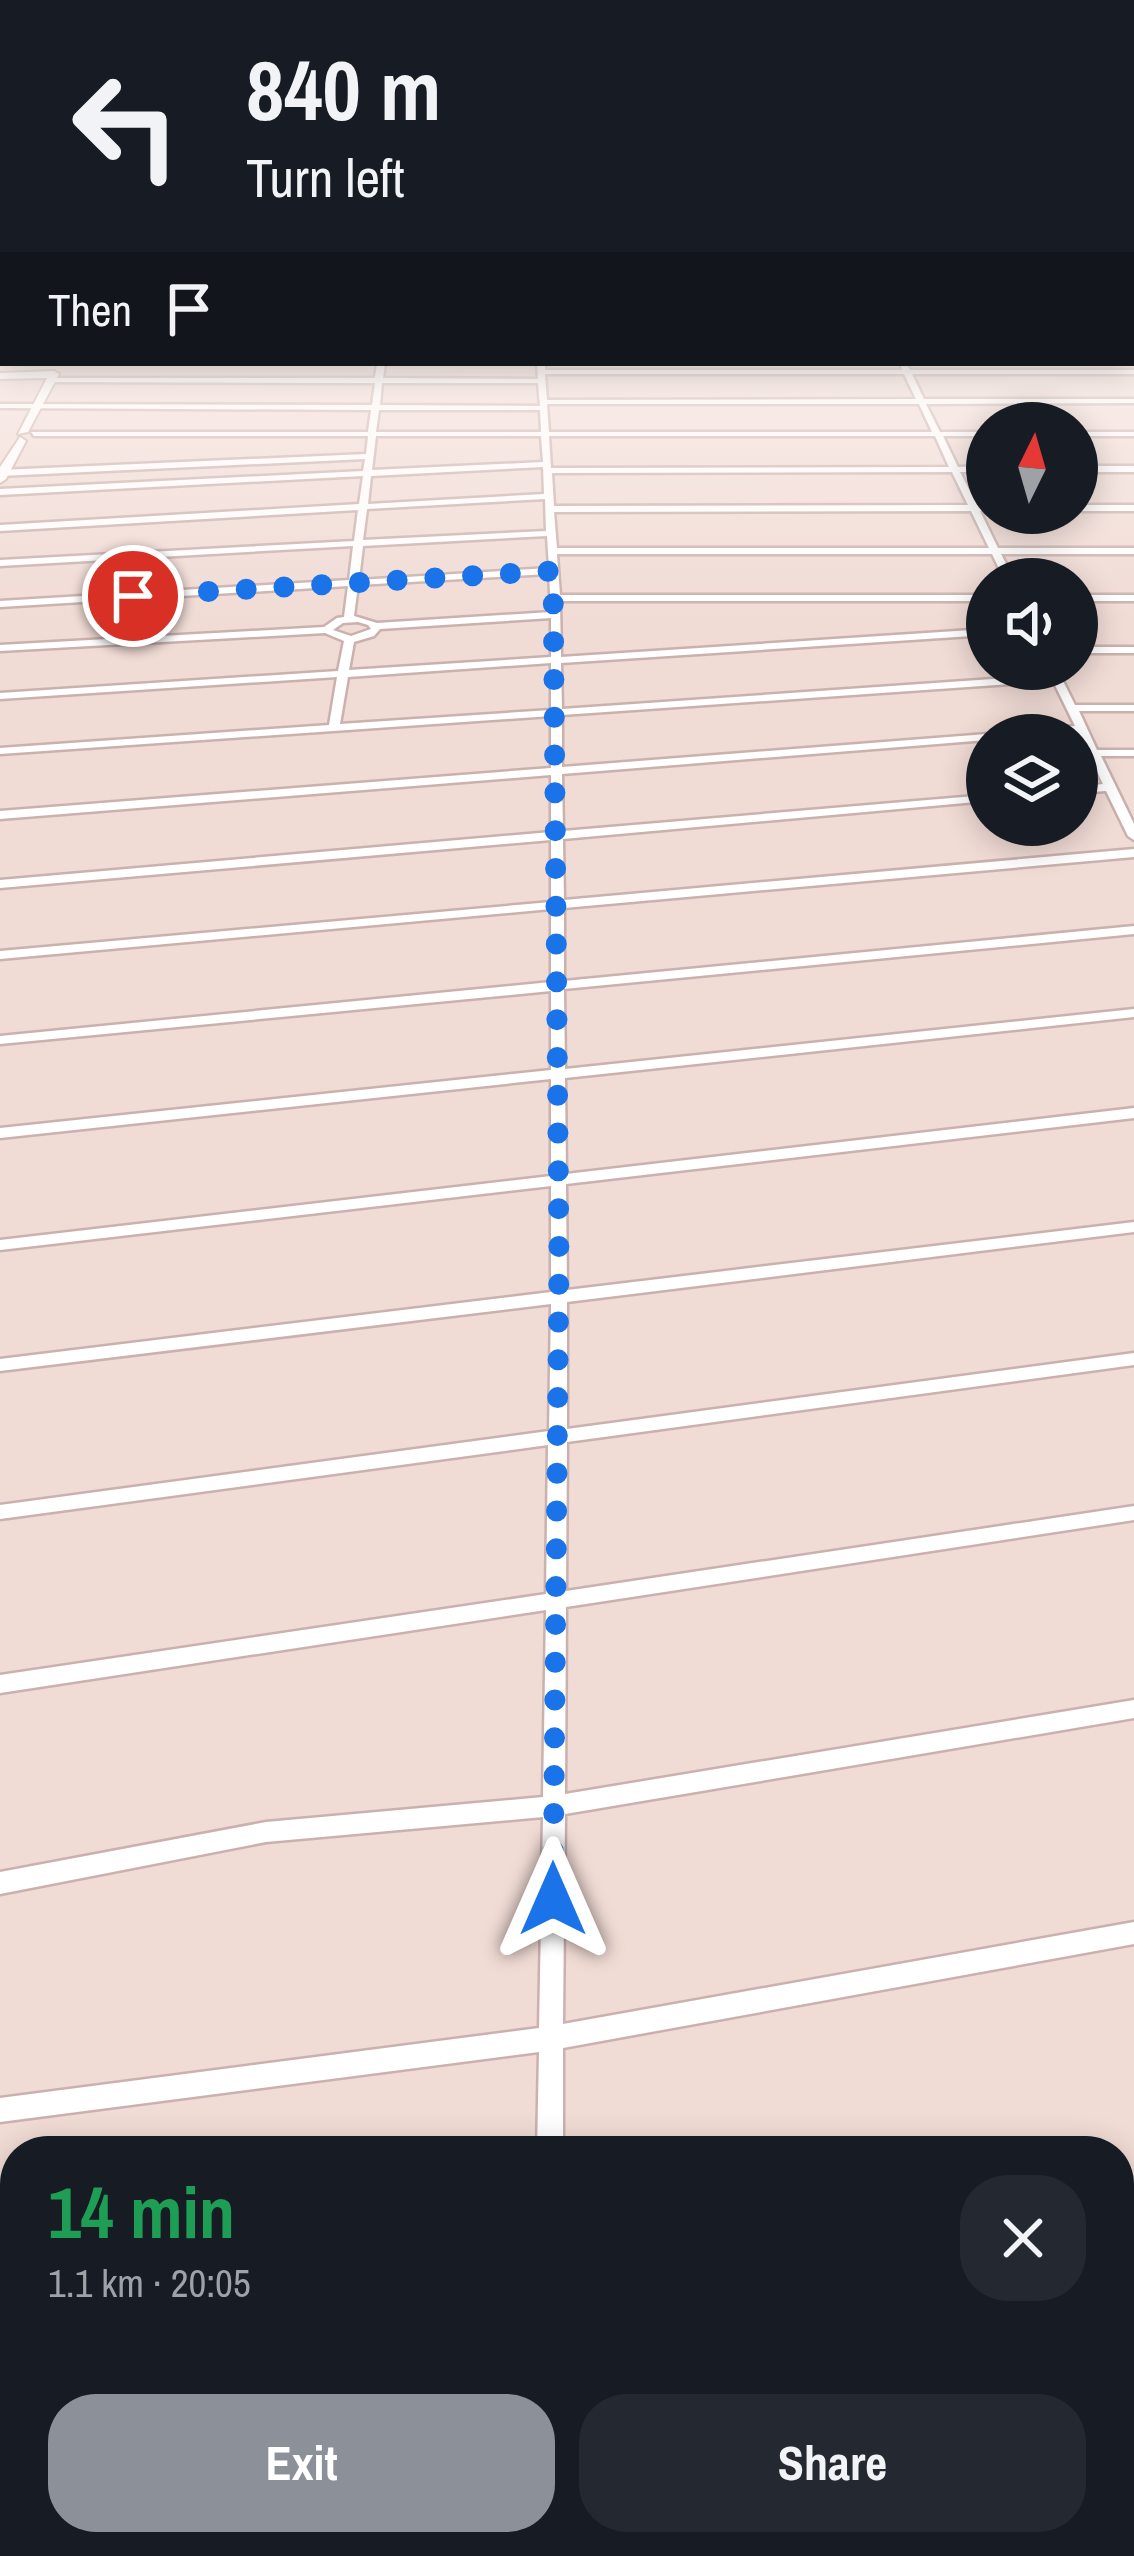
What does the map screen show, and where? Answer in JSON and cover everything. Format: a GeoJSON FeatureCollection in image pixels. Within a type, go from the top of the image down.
{"type":"FeatureCollection","features":[{"type":"Feature","properties":{"kind":"main road"},"geometry":{"type":"LineString","coordinates":[[1,475],[17,436],[40,406],[51,380]]}},
{"type":"Feature","properties":{"kind":"street"},"geometry":{"type":"LineString","coordinates":[[143,380],[391,380]]}},
{"type":"Feature","properties":{"kind":"street"},"geometry":{"type":"LineString","coordinates":[[542,380],[555,607],[559,1180],[550,2136]]}},
{"type":"Feature","properties":{"kind":"street"},"geometry":{"type":"LineString","coordinates":[[911,380],[966,492]]}},
{"type":"Feature","properties":{"kind":"street"},"geometry":{"type":"LineString","coordinates":[[349,619],[378,381]]}},
{"type":"Feature","properties":{"kind":"street"},"geometry":{"type":"LineString","coordinates":[[0,406],[1134,401]]}},
{"type":"Feature","properties":{"kind":"street"},"geometry":{"type":"LineString","coordinates":[[17,436],[966,434]]}},
{"type":"Feature","properties":{"kind":"street"},"geometry":{"type":"LineString","coordinates":[[1098,434],[1134,434]]}},
{"type":"Feature","properties":{"kind":"street"},"geometry":{"type":"LineString","coordinates":[[1,475],[369,456]]}},
{"type":"Feature","properties":{"kind":"street"},"geometry":{"type":"LineString","coordinates":[[0,492],[547,467],[966,470]]}},
{"type":"Feature","properties":{"kind":"street"},"geometry":{"type":"LineString","coordinates":[[1098,469],[1134,469]]}},
{"type":"Feature","properties":{"kind":"street"},"geometry":{"type":"LineString","coordinates":[[0,528],[363,507],[549,503],[966,508]]}},
{"type":"Feature","properties":{"kind":"street"},"geometry":{"type":"LineString","coordinates":[[1098,508],[1134,508]]}},
{"type":"Feature","properties":{"kind":"street"},"geometry":{"type":"LineString","coordinates":[[987,534],[998,558]]}},
{"type":"Feature","properties":{"kind":"street"},"geometry":{"type":"LineString","coordinates":[[0,563],[358,544],[551,542],[1134,551]]}},
{"type":"Feature","properties":{"kind":"street"},"geometry":{"type":"LineString","coordinates":[[0,604],[553,571]]}},
{"type":"Feature","properties":{"kind":"street"},"geometry":{"type":"LineString","coordinates":[[0,648],[327,630],[349,619],[376,626],[555,607],[966,598]]}},
{"type":"Feature","properties":{"kind":"street"},"geometry":{"type":"LineString","coordinates":[[1098,598],[1134,598]]}},
{"type":"Feature","properties":{"kind":"street"},"geometry":{"type":"LineString","coordinates":[[327,630],[349,639],[373,633],[376,626]]}},
{"type":"Feature","properties":{"kind":"street"},"geometry":{"type":"LineString","coordinates":[[0,696],[966,633]]}},
{"type":"Feature","properties":{"kind":"street"},"geometry":{"type":"LineString","coordinates":[[334,728],[349,639]]}},
{"type":"Feature","properties":{"kind":"street"},"geometry":{"type":"LineString","coordinates":[[1098,650],[1134,650]]}},
{"type":"Feature","properties":{"kind":"street"},"geometry":{"type":"LineString","coordinates":[[0,751],[966,681]]}},
{"type":"Feature","properties":{"kind":"street"},"geometry":{"type":"LineString","coordinates":[[1063,690],[1075,714]]}},
{"type":"Feature","properties":{"kind":"street"},"geometry":{"type":"LineString","coordinates":[[1072,708],[1134,708]]}},
{"type":"Feature","properties":{"kind":"street"},"geometry":{"type":"LineString","coordinates":[[0,815],[966,739]]}},
{"type":"Feature","properties":{"kind":"street"},"geometry":{"type":"LineString","coordinates":[[1098,753],[1134,753]]}},
{"type":"Feature","properties":{"kind":"street"},"geometry":{"type":"LineString","coordinates":[[1098,761],[1126,805],[1134,836]]}},
{"type":"Feature","properties":{"kind":"street"},"geometry":{"type":"LineString","coordinates":[[1098,789],[1111,788]]}},
{"type":"Feature","properties":{"kind":"street"},"geometry":{"type":"LineString","coordinates":[[0,884],[966,800]]}},
{"type":"Feature","properties":{"kind":"street"},"geometry":{"type":"LineString","coordinates":[[0,955],[1134,854]]}},
{"type":"Feature","properties":{"kind":"street"},"geometry":{"type":"LineString","coordinates":[[0,1040],[1134,930]]}},
{"type":"Feature","properties":{"kind":"street"},"geometry":{"type":"LineString","coordinates":[[0,1133],[1134,1012]]}},
{"type":"Feature","properties":{"kind":"street"},"geometry":{"type":"LineString","coordinates":[[0,1245],[1134,1113]]}},
{"type":"Feature","properties":{"kind":"street"},"geometry":{"type":"LineString","coordinates":[[0,1365],[1134,1227]]}},
{"type":"Feature","properties":{"kind":"street"},"geometry":{"type":"LineString","coordinates":[[0,1512],[1134,1359]]}},
{"type":"Feature","properties":{"kind":"street"},"geometry":{"type":"LineString","coordinates":[[0,1684],[1134,1513]]}},
{"type":"Feature","properties":{"kind":"street"},"geometry":{"type":"LineString","coordinates":[[0,1883],[266,1832],[554,1807],[1134,1709]]}},
{"type":"Feature","properties":{"kind":"street"},"geometry":{"type":"LineString","coordinates":[[0,2110],[552,2038],[1134,1933]]}},
{"type":"Feature","properties":{"kind":"shaded area"},"geometry":{"type":"Polygon","coordinates":[[[0,380],[1134,380],[1134,2136],[0,2136],[0,380]]]}},
{"type":"Feature","properties":{"kind":"route"},"geometry":{"type":"LineString","coordinates":[[133,596],[553,571],[559,1297],[553,1899]]}}]}
